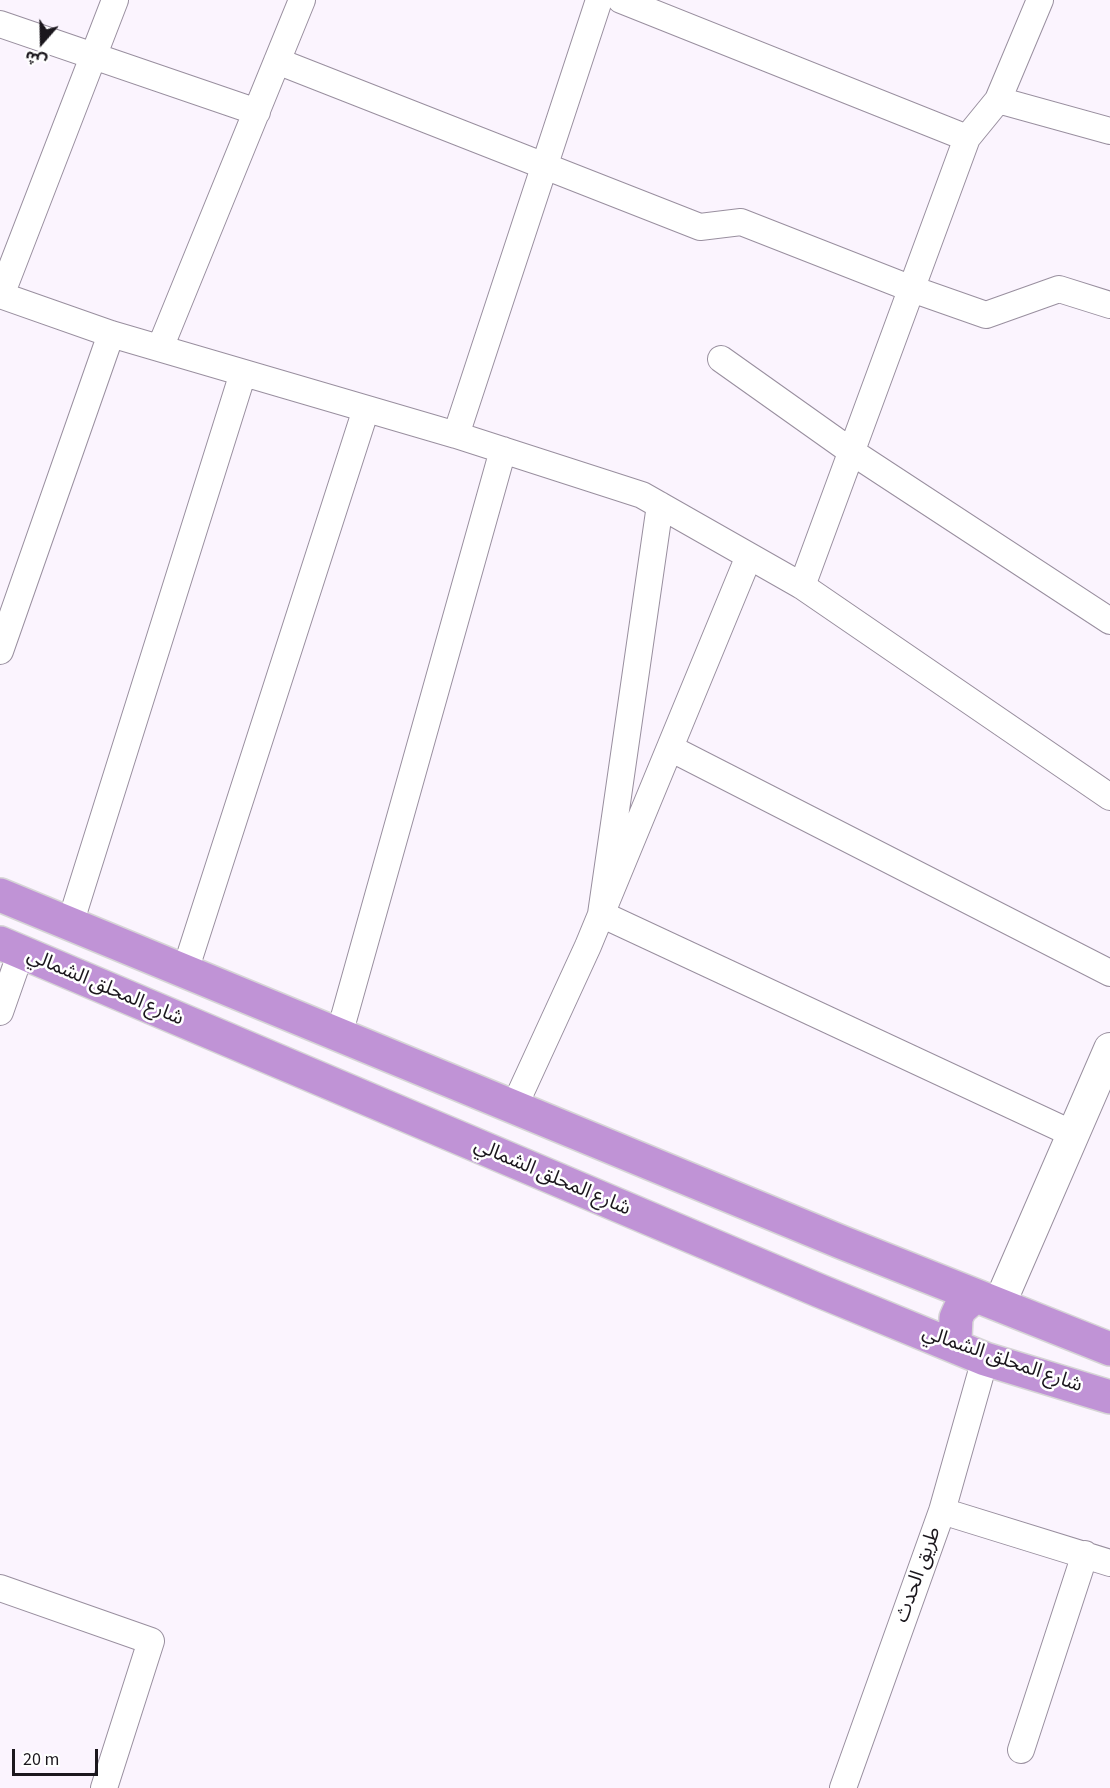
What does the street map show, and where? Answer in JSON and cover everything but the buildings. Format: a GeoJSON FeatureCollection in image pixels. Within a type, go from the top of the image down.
{"type":"FeatureCollection","features":[{"type":"Feature","properties":{"kind":"highway"},"geometry":{"type":"LineString","coordinates":[[0,895],[1110,1349]]}},
{"type":"Feature","properties":{"kind":"highway","name":"شارع المحلق الشمالي"},"geometry":{"type":"LineString","coordinates":[[10,948],[984,1357],[1110,1397]]}},
{"type":"Feature","properties":{"kind":"highway"},"geometry":{"type":"LineString","coordinates":[[987,1300],[960,1309],[956,1318],[955,1338],[984,1357],[1027,1352],[1032,1342],[1030,1318]]}},
{"type":"Feature","properties":{"kind":"street"},"geometry":{"type":"LineString","coordinates":[[116,0],[0,295],[111,334],[456,435],[642,495],[802,585],[1110,797]]}},
{"type":"Feature","properties":{"kind":"street"},"geometry":{"type":"LineString","coordinates":[[160,348],[302,0]]}},
{"type":"Feature","properties":{"kind":"street"},"geometry":{"type":"LineString","coordinates":[[456,435],[599,0]]}},
{"type":"Feature","properties":{"kind":"street"},"geometry":{"type":"LineString","coordinates":[[621,0],[967,138]]}},
{"type":"Feature","properties":{"kind":"street"},"geometry":{"type":"LineString","coordinates":[[802,585],[967,138],[998,100],[1040,0]]}},
{"type":"Feature","properties":{"kind":"street"},"geometry":{"type":"LineString","coordinates":[[0,24],[257,111]]}},
{"type":"Feature","properties":{"kind":"street"},"geometry":{"type":"LineString","coordinates":[[277,61],[700,227],[741,222],[912,289],[986,315],[1059,289],[1110,305]]}},
{"type":"Feature","properties":{"kind":"street"},"geometry":{"type":"LineString","coordinates":[[998,100],[1110,131]]}},
{"type":"Feature","properties":{"kind":"street"},"geometry":{"type":"LineString","coordinates":[[0,651],[111,334]]}},
{"type":"Feature","properties":{"kind":"street"},"geometry":{"type":"LineString","coordinates":[[721,358],[852,452],[1110,621]]}},
{"type":"Feature","properties":{"kind":"street"},"geometry":{"type":"LineString","coordinates":[[70,924],[243,373]]}},
{"type":"Feature","properties":{"kind":"street"},"geometry":{"type":"LineString","coordinates":[[185,971],[366,409]]}},
{"type":"Feature","properties":{"kind":"street"},"geometry":{"type":"LineString","coordinates":[[339,1035],[503,450]]}},
{"type":"Feature","properties":{"kind":"street"},"geometry":{"type":"LineString","coordinates":[[601,914],[660,505]]}},
{"type":"Feature","properties":{"kind":"street"},"geometry":{"type":"LineString","coordinates":[[514,1107],[601,914],[749,556]]}},
{"type":"Feature","properties":{"kind":"street"},"geometry":{"type":"LineString","coordinates":[[670,748],[1110,973]]}},
{"type":"Feature","properties":{"kind":"street"},"geometry":{"type":"LineString","coordinates":[[601,914],[1073,1134]]}},
{"type":"Feature","properties":{"kind":"street"},"geometry":{"type":"LineString","coordinates":[[0,1012],[10,948]]}},
{"type":"Feature","properties":{"kind":"street"},"geometry":{"type":"LineString","coordinates":[[987,1300],[1073,1134],[1110,1049]]}},
{"type":"Feature","properties":{"kind":"street","name":"طريق الحدث"},"geometry":{"type":"LineString","coordinates":[[843,1788],[942,1511],[984,1357]]}},
{"type":"Feature","properties":{"kind":"street"},"geometry":{"type":"LineString","coordinates":[[942,1511],[1110,1563]]}},
{"type":"Feature","properties":{"kind":"street"},"geometry":{"type":"LineString","coordinates":[[1021,1750],[1085,1554]]}},
{"type":"Feature","properties":{"kind":"street"},"geometry":{"type":"LineString","coordinates":[[0,1588],[151,1641],[104,1788]]}}]}
